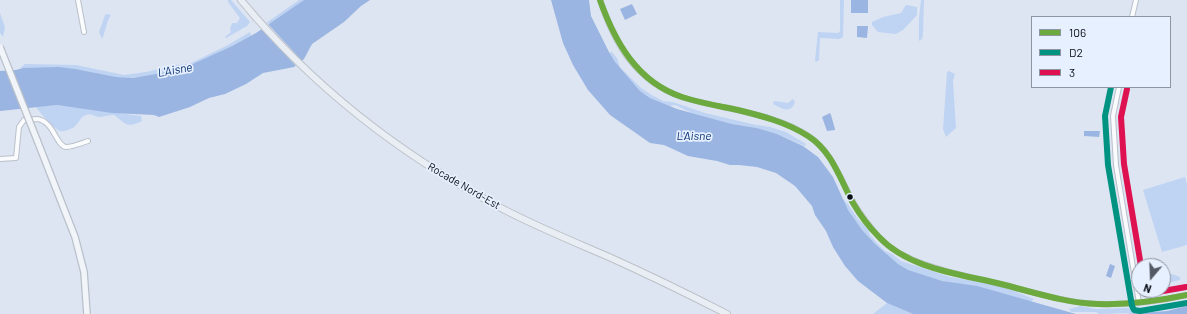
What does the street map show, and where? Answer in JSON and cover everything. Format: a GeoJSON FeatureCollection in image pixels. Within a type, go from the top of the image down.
{"type":"FeatureCollection","features":[{"type":"Feature","properties":{"kind":"main road","name":"Rocade Nord-Est"},"geometry":{"type":"LineString","coordinates":[[241,0],[269,32],[321,84],[370,125],[418,159],[465,189],[500,208],[647,275],[727,314]]}},
{"type":"Feature","properties":{"kind":"main road"},"geometry":{"type":"LineString","coordinates":[[0,47],[75,237],[84,272],[87,314]]}},
{"type":"Feature","properties":{"kind":"street"},"geometry":{"type":"LineString","coordinates":[[78,0],[84,32]]}},
{"type":"Feature","properties":{"kind":"street"},"geometry":{"type":"LineString","coordinates":[[600,0],[607,20],[627,57],[637,70],[659,87],[670,93],[690,100],[779,121],[795,128],[811,138],[831,159],[852,200],[866,220],[881,239],[898,252],[922,263],[949,271],[1072,301],[1098,304],[1139,304],[1187,295]]}},
{"type":"Feature","properties":{"kind":"street"},"geometry":{"type":"LineString","coordinates":[[1132,16],[1136,0]]}},
{"type":"Feature","properties":{"kind":"street"},"geometry":{"type":"LineString","coordinates":[[1119,88],[1113,116],[1114,150],[1139,304]]}},
{"type":"Feature","properties":{"kind":"street"},"geometry":{"type":"LineString","coordinates":[[0,159],[16,158],[18,127],[24,120],[38,119],[46,122],[51,127],[62,145],[66,147],[88,141]]}},
{"type":"Feature","properties":{"kind":"shaded area"},"geometry":{"type":"Polygon","coordinates":[[[228,0],[231,0],[250,22],[247,26],[226,38],[225,37],[231,32],[230,29],[232,23],[237,23],[240,18],[228,0]]]}},
{"type":"Feature","properties":{"kind":"shaded area"},"geometry":{"type":"Polygon","coordinates":[[[299,0],[304,0],[277,21],[268,24],[266,23],[299,0]]]}},
{"type":"Feature","properties":{"kind":"shaded area"},"geometry":{"type":"Polygon","coordinates":[[[840,0],[844,0],[843,37],[840,39],[820,38],[819,60],[816,62],[818,32],[838,33],[840,31],[840,0]]]}},
{"type":"Feature","properties":{"kind":"shaded area"},"geometry":{"type":"Polygon","coordinates":[[[921,0],[924,0],[923,34],[922,39],[919,41],[919,19],[921,0]]]}},
{"type":"Feature","properties":{"kind":"shaded area"},"geometry":{"type":"Polygon","coordinates":[[[906,5],[917,7],[917,15],[903,30],[896,34],[878,32],[872,25],[872,22],[883,17],[901,13],[906,5]]]}},
{"type":"Feature","properties":{"kind":"shaded area"},"geometry":{"type":"Polygon","coordinates":[[[0,13],[5,27],[3,37],[0,33],[0,13]]]}},
{"type":"Feature","properties":{"kind":"shaded area"},"geometry":{"type":"Polygon","coordinates":[[[105,15],[111,15],[102,39],[99,32],[105,15]]]}},
{"type":"Feature","properties":{"kind":"shaded area"},"geometry":{"type":"Polygon","coordinates":[[[250,32],[251,36],[188,68],[177,68],[163,75],[129,78],[115,77],[66,68],[20,68],[25,64],[76,65],[124,75],[146,72],[176,65],[189,64],[228,45],[250,32]]]}},
{"type":"Feature","properties":{"kind":"shaded area"},"geometry":{"type":"Polygon","coordinates":[[[611,51],[617,58],[620,67],[640,87],[663,101],[673,102],[705,113],[770,127],[786,132],[806,144],[805,146],[777,134],[757,128],[732,124],[692,113],[675,105],[669,106],[650,98],[640,91],[609,56],[611,51]]]}},
{"type":"Feature","properties":{"kind":"shaded area"},"geometry":{"type":"Polygon","coordinates":[[[949,71],[955,74],[953,81],[956,128],[946,137],[943,129],[947,72],[949,71]]]}},
{"type":"Feature","properties":{"kind":"shaded area"},"geometry":{"type":"Polygon","coordinates":[[[793,99],[795,102],[789,109],[783,109],[773,104],[774,101],[788,103],[793,99]]]}},
{"type":"Feature","properties":{"kind":"shaded area"},"geometry":{"type":"Polygon","coordinates":[[[57,105],[141,116],[142,121],[129,125],[114,115],[98,117],[88,114],[82,117],[72,128],[66,131],[60,131],[57,130],[44,117],[36,107],[57,105]]]}},
{"type":"Feature","properties":{"kind":"shaded area"},"geometry":{"type":"Polygon","coordinates":[[[1185,177],[1187,184],[1187,245],[1162,252],[1143,190],[1185,177]]]}},
{"type":"Feature","properties":{"kind":"shaded area"},"geometry":{"type":"Polygon","coordinates":[[[843,199],[858,219],[868,229],[870,235],[877,243],[885,251],[901,261],[950,277],[992,284],[1034,299],[1031,302],[936,280],[907,271],[885,255],[859,229],[843,203],[843,199]]]}},
{"type":"Feature","properties":{"kind":"shaded area"},"geometry":{"type":"Polygon","coordinates":[[[1171,274],[1180,277],[1180,280],[1171,282],[1171,274]]]}},
{"type":"Feature","properties":{"kind":"shaded area"},"geometry":{"type":"Polygon","coordinates":[[[1187,302],[1187,306],[1143,312],[1099,314],[1096,312],[1071,312],[1069,309],[1081,306],[1096,309],[1127,308],[1137,311],[1187,302]]]}},
{"type":"Feature","properties":{"kind":"shaded area"},"geometry":{"type":"Polygon","coordinates":[[[887,303],[913,314],[873,314],[887,303]]]}},
{"type":"Feature","properties":{"kind":"water","name":"L'Aisne"},"geometry":{"type":"Polygon","coordinates":[[[304,0],[370,0],[361,6],[344,22],[312,44],[304,59],[294,67],[263,73],[246,84],[225,94],[209,98],[190,107],[159,117],[154,115],[112,113],[57,105],[0,111],[0,71],[23,68],[59,67],[116,77],[133,78],[162,73],[193,64],[232,46],[256,33],[304,0]]]}},
{"type":"Feature","properties":{"kind":"water","name":"L'Aisne"},"geometry":{"type":"Polygon","coordinates":[[[551,0],[589,0],[591,16],[615,62],[640,91],[650,98],[677,109],[732,124],[757,128],[777,134],[803,146],[818,157],[833,177],[848,210],[862,230],[875,244],[898,264],[908,270],[942,281],[977,286],[1076,314],[913,314],[887,303],[858,281],[845,266],[833,247],[826,231],[815,215],[812,206],[795,186],[776,173],[757,167],[730,165],[688,156],[664,145],[650,143],[610,115],[588,90],[573,65],[563,43],[551,0]]]}},
{"type":"Feature","properties":{"kind":"water"},"geometry":{"type":"Polygon","coordinates":[[[851,0],[868,0],[868,13],[851,13],[851,0]]]}},
{"type":"Feature","properties":{"kind":"water"},"geometry":{"type":"Polygon","coordinates":[[[632,4],[637,14],[625,20],[620,9],[632,4]]]}},
{"type":"Feature","properties":{"kind":"water"},"geometry":{"type":"Polygon","coordinates":[[[857,26],[868,26],[867,38],[857,37],[857,26]]]}},
{"type":"Feature","properties":{"kind":"water"},"geometry":{"type":"Polygon","coordinates":[[[830,113],[835,130],[827,131],[822,117],[830,113]]]}},
{"type":"Feature","properties":{"kind":"water"},"geometry":{"type":"Polygon","coordinates":[[[1084,131],[1100,131],[1099,137],[1084,136],[1084,131]]]}},
{"type":"Feature","properties":{"kind":"water"},"geometry":{"type":"Polygon","coordinates":[[[1110,264],[1115,266],[1111,278],[1106,276],[1110,264]]]}},
{"type":"Feature","properties":{"kind":"water"},"geometry":{"type":"Polygon","coordinates":[[[1187,306],[1187,314],[1125,314],[1167,311],[1187,306]]]}},
{"type":"Feature","properties":{"kind":"pier"},"geometry":{"type":"Polygon","coordinates":[[[267,23],[303,62],[297,67],[260,28],[267,23]]]}},
{"type":"Feature","properties":{"kind":"transit line","name":"106"},"geometry":{"type":"LineString","coordinates":[[600,0],[606,16],[621,45],[640,71],[652,81],[666,90],[682,97],[747,112],[783,123],[800,131],[816,142],[835,166],[853,203],[865,221],[891,248],[905,256],[936,269],[1073,302],[1120,304],[1154,301],[1187,295]]}},
{"type":"Feature","properties":{"kind":"transit line","name":"D2"},"geometry":{"type":"LineString","coordinates":[[1111,88],[1105,116],[1108,165],[1132,306],[1134,310],[1140,311],[1187,303]]}},
{"type":"Feature","properties":{"kind":"transit line","name":"3"},"geometry":{"type":"LineString","coordinates":[[1127,89],[1121,117],[1124,164],[1140,258]]}},
{"type":"Feature","properties":{"kind":"transit line","name":"3"},"geometry":{"type":"LineString","coordinates":[[1171,290],[1186,287]]}}]}
